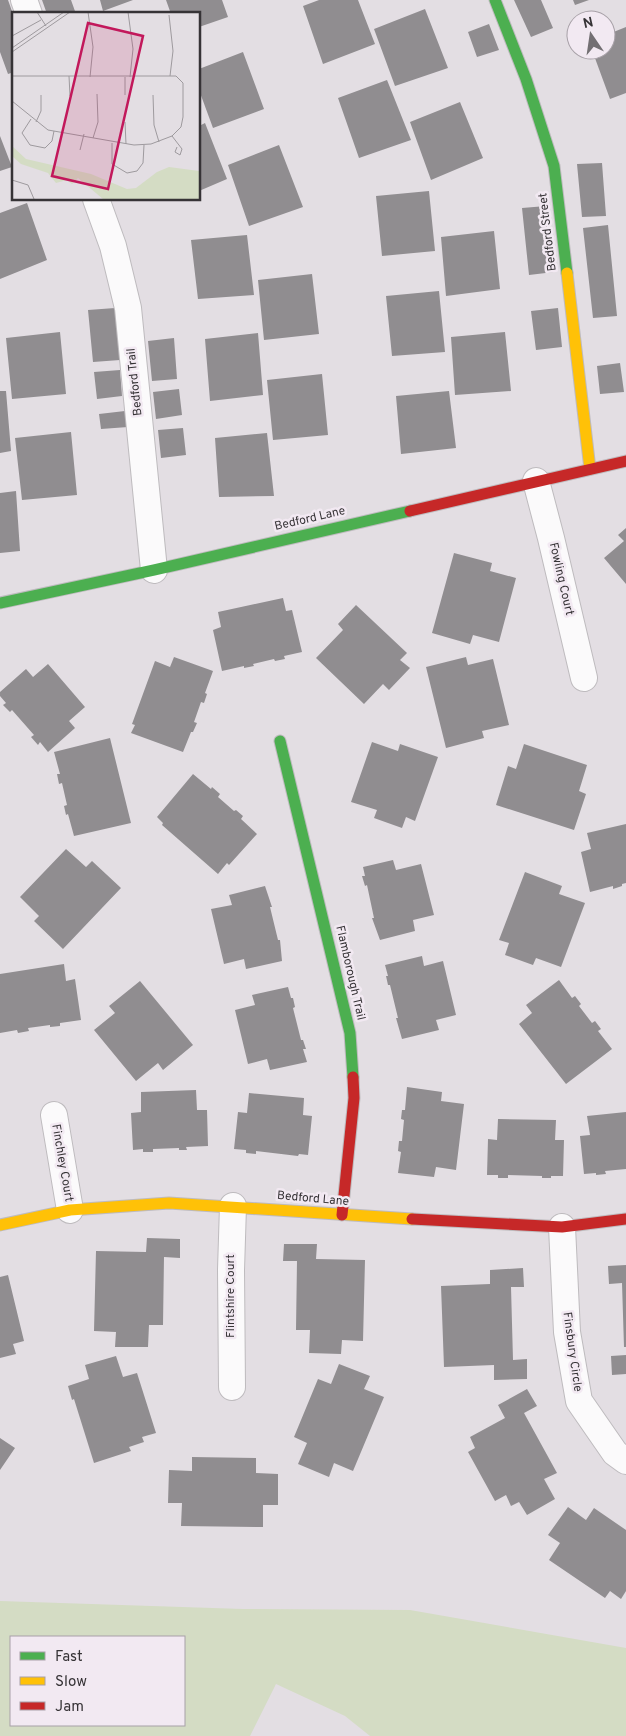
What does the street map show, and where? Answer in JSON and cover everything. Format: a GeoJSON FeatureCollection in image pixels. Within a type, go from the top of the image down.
{"type":"FeatureCollection","features":[{"type":"Feature","properties":{"kind":"street"},"geometry":{"type":"LineString","coordinates":[[24,0],[28,12]]}},
{"type":"Feature","properties":{"kind":"street","name":"Bedford Street"},"geometry":{"type":"LineString","coordinates":[[495,0],[526,79],[554,166],[590,469]]}},
{"type":"Feature","properties":{"kind":"street","name":"Bedford Trail"},"geometry":{"type":"LineString","coordinates":[[96,200],[113,246],[128,308],[154,570]]}},
{"type":"Feature","properties":{"kind":"street","name":"Bedford Lane"},"geometry":{"type":"LineString","coordinates":[[0,603],[154,570],[626,460]]}},
{"type":"Feature","properties":{"kind":"street","name":"Fowling Court"},"geometry":{"type":"LineString","coordinates":[[536,480],[552,538],[584,678]]}},
{"type":"Feature","properties":{"kind":"street","name":"Flamborough Trail"},"geometry":{"type":"LineString","coordinates":[[280,741],[350,1033],[354,1098],[342,1216]]}},
{"type":"Feature","properties":{"kind":"street","name":"Finchley Court"},"geometry":{"type":"LineString","coordinates":[[54,1115],[70,1210]]}},
{"type":"Feature","properties":{"kind":"street","name":"Bedford Lane"},"geometry":{"type":"LineString","coordinates":[[0,1225],[70,1210],[169,1203],[233,1206],[342,1216],[562,1227],[626,1219]]}},
{"type":"Feature","properties":{"kind":"street","name":"Flintshire Court"},"geometry":{"type":"LineString","coordinates":[[232,1387],[231,1270],[233,1206]]}},
{"type":"Feature","properties":{"kind":"street","name":"Finsbury Circle"},"geometry":{"type":"LineString","coordinates":[[562,1227],[567,1332],[579,1401],[615,1453],[626,1461]]}},
{"type":"Feature","properties":{"kind":"green space"},"geometry":{"type":"Polygon","coordinates":[[[0,1601],[243,1609],[410,1610],[626,1648],[626,1736],[370,1736],[345,1716],[276,1684],[250,1736],[0,1736],[0,1601]]]}},
{"type":"Feature","properties":{"kind":"building"},"geometry":{"type":"Polygon","coordinates":[[[0,0],[8,0],[12,12],[12,73],[8,74],[0,52],[0,0]]]}},
{"type":"Feature","properties":{"kind":"building"},"geometry":{"type":"Polygon","coordinates":[[[42,0],[71,0],[75,12],[46,12],[42,0]]]}},
{"type":"Feature","properties":{"kind":"building"},"geometry":{"type":"Polygon","coordinates":[[[100,0],[133,0],[103,11],[100,0]]]}},
{"type":"Feature","properties":{"kind":"building"},"geometry":{"type":"Polygon","coordinates":[[[166,0],[222,0],[228,17],[200,27],[200,12],[170,12],[166,0]]]}},
{"type":"Feature","properties":{"kind":"building"},"geometry":{"type":"Polygon","coordinates":[[[319,0],[358,0],[375,44],[323,64],[303,6],[319,0]]]}},
{"type":"Feature","properties":{"kind":"building"},"geometry":{"type":"Polygon","coordinates":[[[514,0],[541,0],[553,28],[531,37],[514,0]]]}},
{"type":"Feature","properties":{"kind":"building"},"geometry":{"type":"Polygon","coordinates":[[[573,0],[589,0],[575,5],[573,0]]]}},
{"type":"Feature","properties":{"kind":"building"},"geometry":{"type":"Polygon","coordinates":[[[425,9],[448,68],[395,86],[374,29],[425,9]]]}},
{"type":"Feature","properties":{"kind":"building"},"geometry":{"type":"Polygon","coordinates":[[[489,24],[499,50],[477,57],[468,32],[489,24]]]}},
{"type":"Feature","properties":{"kind":"building"},"geometry":{"type":"Polygon","coordinates":[[[626,27],[626,93],[610,99],[596,60],[616,60],[616,31],[626,27]]]}},
{"type":"Feature","properties":{"kind":"building"},"geometry":{"type":"Polygon","coordinates":[[[243,52],[264,109],[213,128],[200,93],[200,69],[243,52]]]}},
{"type":"Feature","properties":{"kind":"building"},"geometry":{"type":"Polygon","coordinates":[[[387,80],[411,140],[359,158],[338,98],[387,80]]]}},
{"type":"Feature","properties":{"kind":"building"},"geometry":{"type":"Polygon","coordinates":[[[460,102],[483,158],[431,180],[410,122],[460,102]]]}},
{"type":"Feature","properties":{"kind":"building"},"geometry":{"type":"Polygon","coordinates":[[[205,123],[227,179],[200,191],[200,126],[205,123]]]}},
{"type":"Feature","properties":{"kind":"building"},"geometry":{"type":"Polygon","coordinates":[[[0,136],[12,167],[0,171],[0,136]]]}},
{"type":"Feature","properties":{"kind":"building"},"geometry":{"type":"Polygon","coordinates":[[[279,145],[303,207],[249,226],[228,165],[279,145]]]}},
{"type":"Feature","properties":{"kind":"building"},"geometry":{"type":"Polygon","coordinates":[[[602,163],[606,216],[582,217],[577,164],[602,163]]]}},
{"type":"Feature","properties":{"kind":"building"},"geometry":{"type":"Polygon","coordinates":[[[429,191],[435,251],[382,256],[376,196],[429,191]]]}},
{"type":"Feature","properties":{"kind":"building"},"geometry":{"type":"Polygon","coordinates":[[[27,203],[47,260],[0,279],[0,213],[27,203]]]}},
{"type":"Feature","properties":{"kind":"building"},"geometry":{"type":"Polygon","coordinates":[[[546,206],[554,272],[529,275],[522,208],[546,206]]]}},
{"type":"Feature","properties":{"kind":"building"},"geometry":{"type":"Polygon","coordinates":[[[608,225],[617,316],[593,318],[583,228],[608,225]]]}},
{"type":"Feature","properties":{"kind":"building"},"geometry":{"type":"Polygon","coordinates":[[[494,231],[500,289],[446,296],[441,237],[494,231]]]}},
{"type":"Feature","properties":{"kind":"building"},"geometry":{"type":"Polygon","coordinates":[[[247,235],[254,295],[198,299],[191,240],[247,235]]]}},
{"type":"Feature","properties":{"kind":"building"},"geometry":{"type":"Polygon","coordinates":[[[312,274],[319,334],[264,340],[258,280],[312,274]]]}},
{"type":"Feature","properties":{"kind":"building"},"geometry":{"type":"Polygon","coordinates":[[[439,291],[445,352],[392,356],[386,296],[439,291]]]}},
{"type":"Feature","properties":{"kind":"building"},"geometry":{"type":"Polygon","coordinates":[[[115,308],[120,360],[93,362],[88,310],[115,308]]]}},
{"type":"Feature","properties":{"kind":"building"},"geometry":{"type":"Polygon","coordinates":[[[558,308],[562,347],[536,350],[531,311],[558,308]]]}},
{"type":"Feature","properties":{"kind":"building"},"geometry":{"type":"Polygon","coordinates":[[[60,332],[66,394],[12,399],[6,338],[60,332]]]}},
{"type":"Feature","properties":{"kind":"building"},"geometry":{"type":"Polygon","coordinates":[[[505,332],[511,391],[455,395],[451,337],[505,332]]]}},
{"type":"Feature","properties":{"kind":"building"},"geometry":{"type":"Polygon","coordinates":[[[258,333],[263,395],[210,401],[205,339],[258,333]]]}},
{"type":"Feature","properties":{"kind":"building"},"geometry":{"type":"Polygon","coordinates":[[[174,338],[177,379],[152,381],[148,341],[174,338]]]}},
{"type":"Feature","properties":{"kind":"building"},"geometry":{"type":"Polygon","coordinates":[[[620,363],[624,392],[600,394],[597,366],[620,363]]]}},
{"type":"Feature","properties":{"kind":"building"},"geometry":{"type":"Polygon","coordinates":[[[120,370],[122,396],[97,399],[94,372],[120,370]]]}},
{"type":"Feature","properties":{"kind":"building"},"geometry":{"type":"Polygon","coordinates":[[[322,374],[328,435],[273,440],[267,380],[322,374]]]}},
{"type":"Feature","properties":{"kind":"building"},"geometry":{"type":"Polygon","coordinates":[[[179,389],[182,415],[156,419],[153,392],[179,389]]]}},
{"type":"Feature","properties":{"kind":"building"},"geometry":{"type":"Polygon","coordinates":[[[0,391],[6,391],[11,451],[0,453],[0,391]]]}},
{"type":"Feature","properties":{"kind":"building"},"geometry":{"type":"Polygon","coordinates":[[[449,391],[456,448],[401,454],[396,396],[449,391]]]}},
{"type":"Feature","properties":{"kind":"building"},"geometry":{"type":"Polygon","coordinates":[[[125,411],[128,427],[101,429],[99,414],[125,411]]]}},
{"type":"Feature","properties":{"kind":"building"},"geometry":{"type":"Polygon","coordinates":[[[183,428],[186,455],[161,458],[158,430],[183,428]]]}},
{"type":"Feature","properties":{"kind":"building"},"geometry":{"type":"Polygon","coordinates":[[[71,432],[77,495],[22,500],[15,438],[71,432]]]}},
{"type":"Feature","properties":{"kind":"building"},"geometry":{"type":"Polygon","coordinates":[[[267,433],[274,496],[219,497],[215,438],[267,433]]]}},
{"type":"Feature","properties":{"kind":"building"},"geometry":{"type":"Polygon","coordinates":[[[16,491],[20,551],[0,553],[0,493],[16,491]]]}},
{"type":"Feature","properties":{"kind":"building"},"geometry":{"type":"Polygon","coordinates":[[[626,528],[626,584],[604,558],[624,541],[618,535],[626,528]]]}},
{"type":"Feature","properties":{"kind":"building"},"geometry":{"type":"Polygon","coordinates":[[[454,553],[492,563],[490,571],[516,578],[499,642],[473,635],[470,644],[432,633],[454,553]]]}},
{"type":"Feature","properties":{"kind":"building"},"geometry":{"type":"Polygon","coordinates":[[[283,598],[286,611],[292,610],[302,652],[284,656],[285,659],[275,661],[274,659],[253,664],[254,666],[244,668],[244,666],[222,671],[213,630],[221,627],[218,612],[283,598]]]}},
{"type":"Feature","properties":{"kind":"building"},"geometry":{"type":"Polygon","coordinates":[[[356,605],[407,653],[400,660],[410,668],[389,690],[383,684],[364,704],[316,658],[343,630],[338,624],[356,605]]]}},
{"type":"Feature","properties":{"kind":"building"},"geometry":{"type":"Polygon","coordinates":[[[174,657],[213,671],[205,693],[207,694],[204,703],[201,702],[194,722],[197,723],[183,752],[131,733],[135,725],[132,724],[155,661],[170,667],[174,657]]]}},
{"type":"Feature","properties":{"kind":"building"},"geometry":{"type":"Polygon","coordinates":[[[466,657],[468,665],[493,659],[509,725],[482,731],[484,738],[446,748],[426,667],[466,657]]]}},
{"type":"Feature","properties":{"kind":"building"},"geometry":{"type":"Polygon","coordinates":[[[48,664],[85,707],[69,721],[75,728],[48,752],[40,742],[38,745],[31,737],[34,735],[12,710],[10,712],[3,705],[6,703],[0,696],[0,692],[26,669],[33,677],[48,664]]]}},
{"type":"Feature","properties":{"kind":"building"},"geometry":{"type":"Polygon","coordinates":[[[110,738],[131,823],[74,836],[68,814],[66,815],[64,806],[67,805],[62,783],[59,784],[57,774],[60,774],[54,752],[110,738]]]}},
{"type":"Feature","properties":{"kind":"building"},"geometry":{"type":"Polygon","coordinates":[[[372,742],[398,751],[400,744],[438,757],[415,821],[406,817],[402,828],[374,818],[377,810],[351,802],[372,742]]]}},
{"type":"Feature","properties":{"kind":"building"},"geometry":{"type":"Polygon","coordinates":[[[524,744],[587,765],[579,791],[586,794],[574,830],[496,805],[508,766],[516,769],[524,744]]]}},
{"type":"Feature","properties":{"kind":"building"},"geometry":{"type":"Polygon","coordinates":[[[193,774],[220,794],[218,797],[243,816],[241,819],[257,834],[229,865],[227,863],[218,874],[162,825],[163,823],[157,817],[193,774]]]}},
{"type":"Feature","properties":{"kind":"building"},"geometry":{"type":"Polygon","coordinates":[[[626,824],[626,883],[613,889],[613,886],[590,892],[581,852],[591,849],[587,833],[626,824]]]}},
{"type":"Feature","properties":{"kind":"building"},"geometry":{"type":"Polygon","coordinates":[[[66,849],[86,867],[92,861],[121,888],[63,949],[34,921],[39,916],[20,897],[66,849]]]}},
{"type":"Feature","properties":{"kind":"building"},"geometry":{"type":"Polygon","coordinates":[[[393,860],[396,870],[421,864],[434,915],[413,920],[415,931],[380,940],[372,918],[374,918],[367,885],[365,886],[362,876],[365,876],[363,867],[393,860]]]}},
{"type":"Feature","properties":{"kind":"building"},"geometry":{"type":"Polygon","coordinates":[[[525,872],[562,886],[559,894],[585,903],[561,967],[536,958],[533,965],[505,955],[509,943],[499,940],[525,872]]]}},
{"type":"Feature","properties":{"kind":"building"},"geometry":{"type":"Polygon","coordinates":[[[265,886],[272,907],[270,907],[278,940],[280,940],[282,961],[246,969],[244,959],[224,964],[211,909],[232,905],[229,895],[265,886]]]}},
{"type":"Feature","properties":{"kind":"building"},"geometry":{"type":"Polygon","coordinates":[[[422,956],[424,966],[443,961],[456,1015],[436,1020],[439,1030],[402,1039],[390,985],[388,985],[385,965],[422,956]]]}},
{"type":"Feature","properties":{"kind":"building"},"geometry":{"type":"Polygon","coordinates":[[[64,964],[66,981],[75,979],[81,1020],[60,1023],[60,1026],[50,1027],[50,1025],[28,1028],[29,1031],[18,1033],[17,1030],[0,1033],[0,974],[64,964]]]}},
{"type":"Feature","properties":{"kind":"building"},"geometry":{"type":"Polygon","coordinates":[[[559,980],[572,998],[575,996],[581,1004],[579,1006],[592,1023],[595,1021],[601,1029],[598,1031],[612,1049],[566,1084],[519,1024],[532,1013],[526,1005],[559,980]]]}},
{"type":"Feature","properties":{"kind":"building"},"geometry":{"type":"Polygon","coordinates":[[[140,981],[193,1045],[163,1070],[158,1063],[136,1081],[94,1030],[115,1013],[109,1006],[140,981]]]}},
{"type":"Feature","properties":{"kind":"building"},"geometry":{"type":"Polygon","coordinates":[[[288,987],[291,998],[293,998],[295,1007],[293,1008],[301,1040],[303,1040],[306,1049],[303,1049],[307,1062],[270,1070],[267,1059],[248,1064],[235,1010],[255,1005],[252,995],[288,987]]]}},
{"type":"Feature","properties":{"kind":"building"},"geometry":{"type":"Polygon","coordinates":[[[407,1087],[442,1092],[441,1101],[464,1104],[456,1170],[436,1167],[434,1177],[398,1173],[401,1152],[398,1151],[399,1141],[402,1141],[404,1120],[401,1119],[402,1110],[405,1110],[407,1087]]]}},
{"type":"Feature","properties":{"kind":"building"},"geometry":{"type":"Polygon","coordinates":[[[196,1090],[197,1110],[207,1110],[208,1146],[186,1147],[187,1150],[179,1150],[179,1148],[153,1149],[153,1152],[143,1152],[143,1149],[133,1150],[131,1113],[141,1112],[141,1092],[196,1090]]]}},
{"type":"Feature","properties":{"kind":"building"},"geometry":{"type":"Polygon","coordinates":[[[249,1093],[304,1098],[303,1115],[312,1116],[308,1155],[299,1154],[298,1156],[256,1151],[256,1154],[246,1153],[246,1150],[234,1149],[238,1112],[247,1113],[249,1093]]]}},
{"type":"Feature","properties":{"kind":"building"},"geometry":{"type":"Polygon","coordinates":[[[626,1112],[626,1169],[605,1171],[606,1174],[584,1174],[580,1136],[590,1135],[587,1116],[626,1112]]]}},
{"type":"Feature","properties":{"kind":"building"},"geometry":{"type":"Polygon","coordinates":[[[498,1119],[556,1120],[555,1140],[564,1140],[563,1176],[542,1178],[542,1176],[508,1175],[508,1178],[498,1178],[498,1175],[487,1175],[488,1139],[497,1140],[498,1119]]]}},
{"type":"Feature","properties":{"kind":"building"},"geometry":{"type":"Polygon","coordinates":[[[147,1238],[180,1239],[180,1258],[164,1257],[163,1325],[149,1325],[148,1347],[115,1347],[116,1332],[94,1331],[96,1251],[146,1252],[147,1238]]]}},
{"type":"Feature","properties":{"kind":"building"},"geometry":{"type":"Polygon","coordinates":[[[284,1244],[317,1244],[316,1259],[365,1260],[363,1341],[342,1340],[341,1354],[309,1353],[310,1330],[296,1330],[297,1261],[283,1261],[284,1244]]]}},
{"type":"Feature","properties":{"kind":"building"},"geometry":{"type":"Polygon","coordinates":[[[626,1265],[626,1347],[624,1347],[622,1283],[609,1284],[608,1266],[626,1265]]]}},
{"type":"Feature","properties":{"kind":"building"},"geometry":{"type":"Polygon","coordinates":[[[523,1268],[524,1287],[511,1287],[513,1360],[527,1359],[527,1379],[494,1380],[494,1365],[444,1367],[441,1286],[490,1284],[490,1270],[523,1268]]]}},
{"type":"Feature","properties":{"kind":"building"},"geometry":{"type":"Polygon","coordinates":[[[8,1275],[24,1341],[13,1344],[16,1354],[0,1358],[0,1277],[8,1275]]]}},
{"type":"Feature","properties":{"kind":"building"},"geometry":{"type":"Polygon","coordinates":[[[626,1355],[626,1374],[612,1375],[611,1356],[626,1355]]]}},
{"type":"Feature","properties":{"kind":"building"},"geometry":{"type":"Polygon","coordinates":[[[116,1356],[123,1377],[137,1373],[156,1433],[142,1437],[144,1442],[129,1447],[131,1451],[94,1463],[74,1399],[72,1400],[68,1386],[89,1379],[85,1365],[116,1356]]]}},
{"type":"Feature","properties":{"kind":"building"},"geometry":{"type":"Polygon","coordinates":[[[339,1364],[370,1376],[364,1389],[384,1397],[353,1471],[334,1463],[329,1477],[298,1464],[307,1443],[294,1437],[318,1379],[331,1384],[339,1364]]]}},
{"type":"Feature","properties":{"kind":"building"},"geometry":{"type":"Polygon","coordinates":[[[527,1389],[537,1406],[524,1413],[557,1473],[544,1479],[555,1499],[527,1515],[519,1502],[511,1506],[506,1495],[495,1501],[468,1452],[475,1448],[470,1437],[505,1418],[498,1405],[527,1389]]]}},
{"type":"Feature","properties":{"kind":"building"},"geometry":{"type":"Polygon","coordinates":[[[0,1438],[15,1448],[0,1470],[0,1438]]]}},
{"type":"Feature","properties":{"kind":"building"},"geometry":{"type":"Polygon","coordinates":[[[192,1457],[256,1458],[256,1473],[278,1474],[278,1505],[263,1505],[263,1527],[181,1526],[182,1503],[168,1503],[169,1470],[192,1471],[192,1457]]]}},
{"type":"Feature","properties":{"kind":"building"},"geometry":{"type":"Polygon","coordinates":[[[568,1507],[586,1520],[594,1508],[626,1530],[626,1591],[621,1599],[610,1591],[605,1598],[549,1560],[560,1543],[548,1535],[568,1507]]]}},
{"type":"Feature","properties":{"kind":"traffic: fast"},"geometry":{"type":"LineString","coordinates":[[495,0],[526,79],[554,166],[567,273]]}},
{"type":"Feature","properties":{"kind":"traffic: fast"},"geometry":{"type":"LineString","coordinates":[[0,603],[154,570],[410,511]]}},
{"type":"Feature","properties":{"kind":"traffic: fast"},"geometry":{"type":"LineString","coordinates":[[280,741],[350,1033],[353,1077]]}},
{"type":"Feature","properties":{"kind":"traffic: slow"},"geometry":{"type":"LineString","coordinates":[[567,273],[590,469]]}},
{"type":"Feature","properties":{"kind":"traffic: slow"},"geometry":{"type":"LineString","coordinates":[[0,1225],[70,1210],[169,1203],[412,1219]]}},
{"type":"Feature","properties":{"kind":"traffic: jam"},"geometry":{"type":"LineString","coordinates":[[410,511],[626,461]]}},
{"type":"Feature","properties":{"kind":"traffic: jam"},"geometry":{"type":"LineString","coordinates":[[342,1215],[354,1098],[353,1077]]}},
{"type":"Feature","properties":{"kind":"traffic: jam"},"geometry":{"type":"LineString","coordinates":[[412,1219],[562,1227],[626,1219]]}}]}
